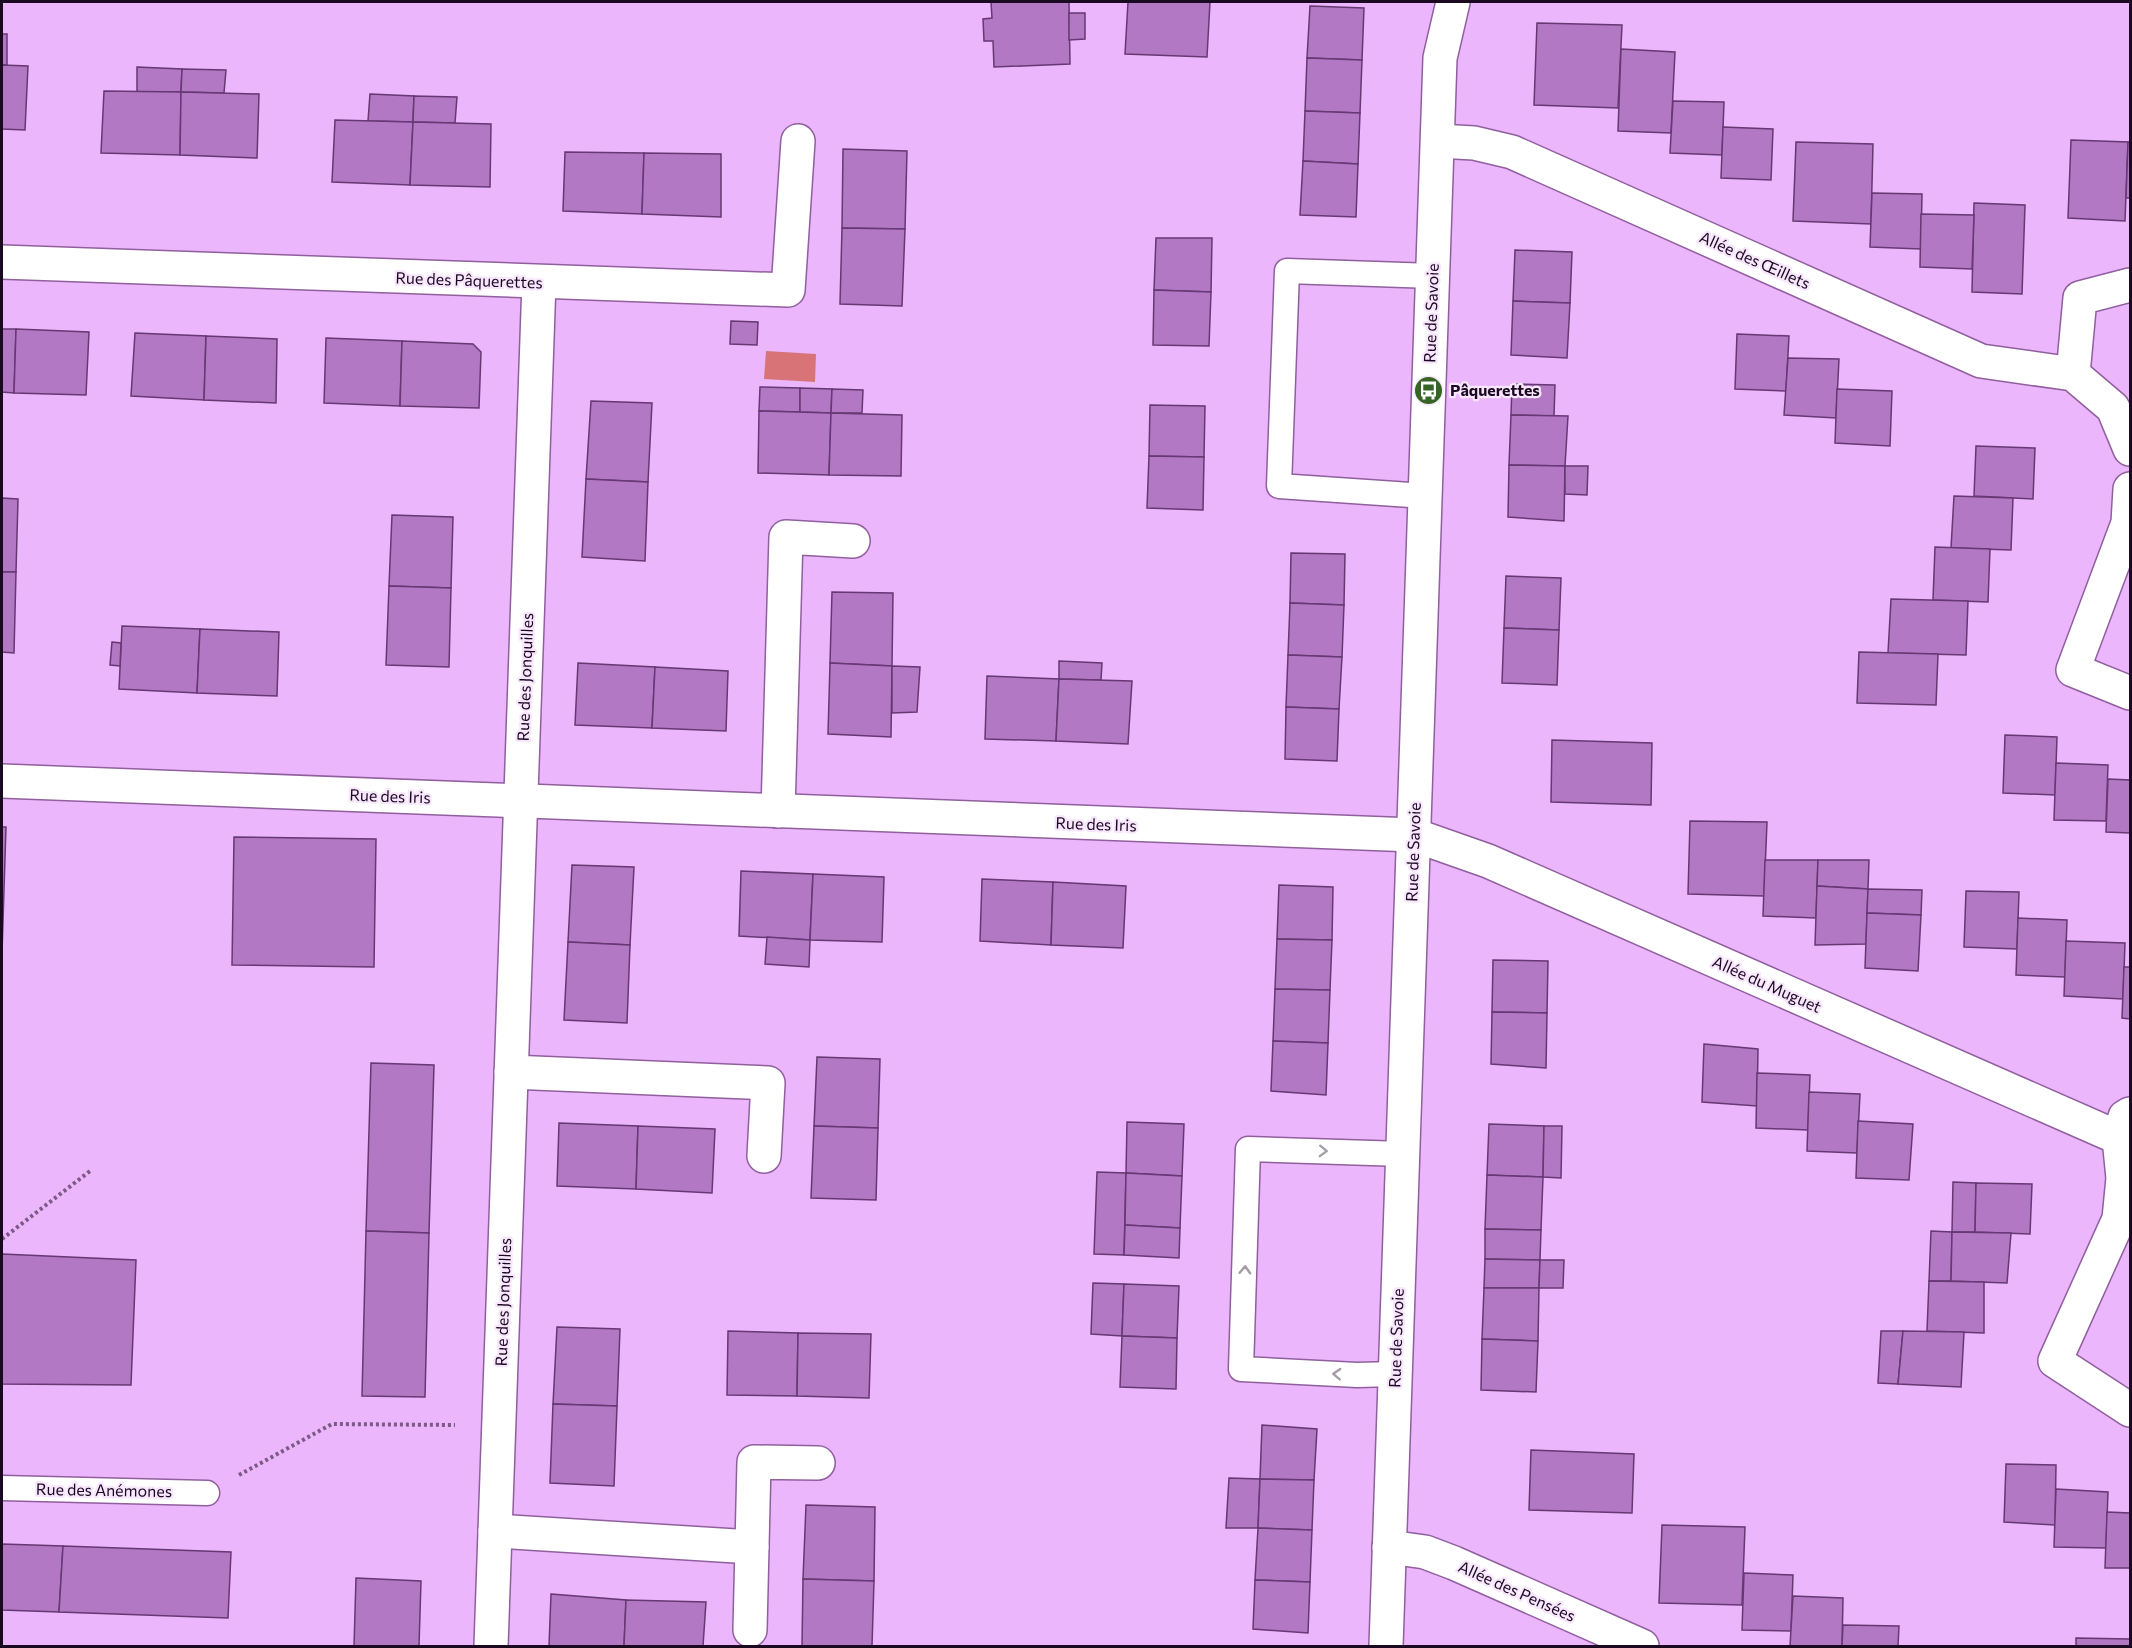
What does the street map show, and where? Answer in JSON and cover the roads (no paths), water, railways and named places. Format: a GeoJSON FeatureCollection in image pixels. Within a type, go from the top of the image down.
{"type":"FeatureCollection","features":[{"type":"Feature","properties":{"kind":"street","name":"Rue de Savoie"},"geometry":{"type":"LineString","coordinates":[[1386,1647],[1438,141],[1440,58],[1430,2]]}},
{"type":"Feature","properties":{"kind":"street","name":"Rue de Savoie"},"geometry":{"type":"LineString","coordinates":[[1440,58],[1453,2]]}},
{"type":"Feature","properties":{"kind":"street","name":"Rue des Pâquerettes"},"geometry":{"type":"LineString","coordinates":[[2,262],[788,290],[798,141]]}},
{"type":"Feature","properties":{"kind":"street","name":"Allée des Œillets"},"geometry":{"type":"LineString","coordinates":[[1438,141],[1474,143],[1512,152],[1981,361],[2073,374]]}},
{"type":"Feature","properties":{"kind":"street","name":"Rue des Jonquilles"},"geometry":{"type":"LineString","coordinates":[[491,1647],[539,282]]}},
{"type":"Feature","properties":{"kind":"street"},"geometry":{"type":"LineString","coordinates":[[2130,285],[2080,298],[2073,374],[2113,408],[2130,448]]}},
{"type":"Feature","properties":{"kind":"street"},"geometry":{"type":"LineString","coordinates":[[2130,489],[2128,523],[2073,670],[2130,693]]}},
{"type":"Feature","properties":{"kind":"street"},"geometry":{"type":"LineString","coordinates":[[778,812],[786,537],[853,541]]}},
{"type":"Feature","properties":{"kind":"street","name":"Rue des Iris"},"geometry":{"type":"LineString","coordinates":[[2,781],[1414,836]]}},
{"type":"Feature","properties":{"kind":"street","name":"Allée du Muguet"},"geometry":{"type":"LineString","coordinates":[[1414,836],[1488,861],[2125,1126],[2120,1219],[2055,1361],[2130,1410]]}},
{"type":"Feature","properties":{"kind":"street"},"geometry":{"type":"LineString","coordinates":[[511,1072],[768,1083],[764,1156]]}},
{"type":"Feature","properties":{"kind":"street"},"geometry":{"type":"LineString","coordinates":[[750,1630],[754,1462],[818,1463]]}},
{"type":"Feature","properties":{"kind":"street"},"geometry":{"type":"LineString","coordinates":[[495,1531],[752,1547]]}},
{"type":"Feature","properties":{"kind":"street","name":"Allée des Pensées"},"geometry":{"type":"LineString","coordinates":[[1389,1547],[1425,1552],[1454,1563],[1642,1647]]}},
{"type":"Feature","properties":{"kind":"lane"},"geometry":{"type":"LineString","coordinates":[[1425,496],[1279,486],[1287,271],[1433,276]]}},
{"type":"Feature","properties":{"kind":"lane"},"geometry":{"type":"LineString","coordinates":[[1396,1374],[1357,1375],[1241,1369],[1248,1149],[1403,1154]]}},
{"type":"Feature","properties":{"kind":"lane","name":"Rue des Anémones"},"geometry":{"type":"LineString","coordinates":[[2,1488],[207,1493]]}},
{"type":"Feature","properties":{"kind":"place","name":"Pâquerettes"},"geometry":{"type":"Point","coordinates":[1429,390]}}]}
